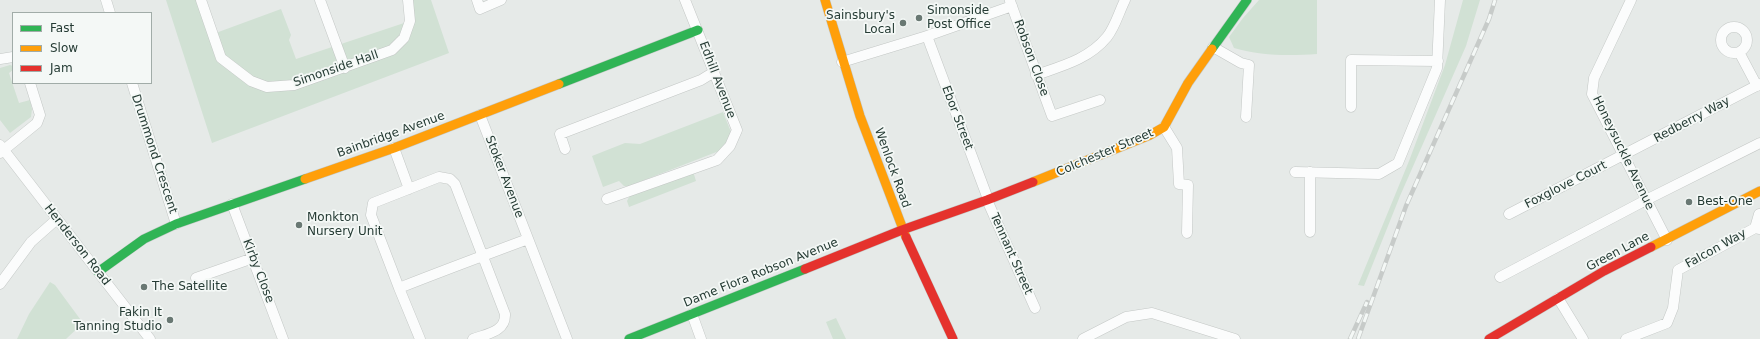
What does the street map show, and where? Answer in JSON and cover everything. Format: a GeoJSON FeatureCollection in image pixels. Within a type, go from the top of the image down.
{"type":"FeatureCollection","features":[{"type":"Feature","properties":{"kind":"street"},"geometry":{"type":"LineString","coordinates":[[106,0],[110,12]]}},
{"type":"Feature","properties":{"kind":"street","name":"Simonside Hall"},"geometry":{"type":"LineString","coordinates":[[202,0],[221,58],[241,76],[251,82],[267,87],[294,84],[345,68],[392,50],[404,38],[410,21],[408,0]]}},
{"type":"Feature","properties":{"kind":"street"},"geometry":{"type":"LineString","coordinates":[[320,0],[345,68]]}},
{"type":"Feature","properties":{"kind":"street"},"geometry":{"type":"LineString","coordinates":[[477,0],[480,9],[501,0]]}},
{"type":"Feature","properties":{"kind":"street","name":"Edhill Avenue"},"geometry":{"type":"LineString","coordinates":[[607,200],[717,160],[730,146],[736,130],[685,0]]}},
{"type":"Feature","properties":{"kind":"street","name":"Wenlock Road"},"geometry":{"type":"LineString","coordinates":[[825,0],[842,62],[902,230],[953,339]]}},
{"type":"Feature","properties":{"kind":"street"},"geometry":{"type":"LineString","coordinates":[[1036,75],[1078,60],[1098,46],[1108,36],[1125,0]]}},
{"type":"Feature","properties":{"kind":"street","name":"Colchester Street"},"geometry":{"type":"LineString","coordinates":[[902,230],[988,199],[1150,135],[1164,127],[1188,83],[1247,0]]}},
{"type":"Feature","properties":{"kind":"street"},"geometry":{"type":"LineString","coordinates":[[1295,172],[1379,174],[1398,163],[1437,68],[1440,0]]}},
{"type":"Feature","properties":{"kind":"street","name":"Honeysuckle Avenue"},"geometry":{"type":"LineString","coordinates":[[1632,0],[1594,78],[1592,94],[1667,240]]}},
{"type":"Feature","properties":{"kind":"street"},"geometry":{"type":"LineString","coordinates":[[842,62],[927,36],[1011,3]]}},
{"type":"Feature","properties":{"kind":"street","name":"Robson Close"},"geometry":{"type":"LineString","coordinates":[[1011,3],[1052,116],[1100,100]]}},
{"type":"Feature","properties":{"kind":"street","name":"Bainbridge Avenue"},"geometry":{"type":"LineString","coordinates":[[98,272],[144,239],[176,224],[394,148],[698,30]]}},
{"type":"Feature","properties":{"kind":"street","name":"Ebor Street"},"geometry":{"type":"LineString","coordinates":[[927,36],[988,199]]}},
{"type":"Feature","properties":{"kind":"street"},"geometry":{"type":"LineString","coordinates":[[1213,47],[1241,63],[1249,65],[1246,117]]}},
{"type":"Feature","properties":{"kind":"street"},"geometry":{"type":"LineString","coordinates":[[1739,52],[1758,85]]}},
{"type":"Feature","properties":{"kind":"street"},"geometry":{"type":"LineString","coordinates":[[0,59],[12,56]]}},
{"type":"Feature","properties":{"kind":"street"},"geometry":{"type":"LineString","coordinates":[[1351,107],[1351,60],[1438,61]]}},
{"type":"Feature","properties":{"kind":"street"},"geometry":{"type":"LineString","coordinates":[[565,149],[560,134],[701,80],[714,72]]}},
{"type":"Feature","properties":{"kind":"street","name":"Henderson Road"},"geometry":{"type":"LineString","coordinates":[[30,84],[40,115],[38,123],[1,149],[57,218],[150,339]]}},
{"type":"Feature","properties":{"kind":"street","name":"Drummond Crescent"},"geometry":{"type":"LineString","coordinates":[[132,84],[176,224]]}},
{"type":"Feature","properties":{"kind":"street","name":"Redberry Way"},"geometry":{"type":"LineString","coordinates":[[1623,156],[1758,85]]}},
{"type":"Feature","properties":{"kind":"street","name":"Stoker Avenue"},"geometry":{"type":"LineString","coordinates":[[480,115],[567,339]]}},
{"type":"Feature","properties":{"kind":"street"},"geometry":{"type":"LineString","coordinates":[[1164,127],[1177,148],[1179,184],[1188,185],[1186,233]]}},
{"type":"Feature","properties":{"kind":"street"},"geometry":{"type":"LineString","coordinates":[[1500,277],[1646,200],[1760,143]]}},
{"type":"Feature","properties":{"kind":"street"},"geometry":{"type":"LineString","coordinates":[[394,148],[409,189]]}},
{"type":"Feature","properties":{"kind":"street","name":"Foxglove Court"},"geometry":{"type":"LineString","coordinates":[[1509,214],[1623,156]]}},
{"type":"Feature","properties":{"kind":"street"},"geometry":{"type":"LineString","coordinates":[[1310,172],[1310,232]]}},
{"type":"Feature","properties":{"kind":"street"},"geometry":{"type":"LineString","coordinates":[[420,339],[371,215],[371,209],[373,203],[379,200],[439,177],[450,179],[455,184],[505,314],[505,320],[500,328],[473,339]]}},
{"type":"Feature","properties":{"kind":"street","name":"Green Lane"},"geometry":{"type":"LineString","coordinates":[[1489,339],[1604,271],[1760,191]]}},
{"type":"Feature","properties":{"kind":"street","name":"Tennant Street"},"geometry":{"type":"LineString","coordinates":[[988,199],[1035,308]]}},
{"type":"Feature","properties":{"kind":"street","name":"Kirby Close"},"geometry":{"type":"LineString","coordinates":[[232,204],[283,339]]}},
{"type":"Feature","properties":{"kind":"street"},"geometry":{"type":"LineString","coordinates":[[1758,228],[1759,214]]}},
{"type":"Feature","properties":{"kind":"street"},"geometry":{"type":"LineString","coordinates":[[0,284],[31,242],[57,218]]}},
{"type":"Feature","properties":{"kind":"street","name":"Falcon Way"},"geometry":{"type":"LineString","coordinates":[[1626,339],[1666,323],[1673,308],[1678,270],[1758,228]]}},
{"type":"Feature","properties":{"kind":"street","name":"Dame Flora Robson Avenue"},"geometry":{"type":"LineString","coordinates":[[629,339],[902,230]]}},
{"type":"Feature","properties":{"kind":"street"},"geometry":{"type":"LineString","coordinates":[[399,288],[528,239]]}},
{"type":"Feature","properties":{"kind":"street"},"geometry":{"type":"LineString","coordinates":[[196,278],[253,258]]}},
{"type":"Feature","properties":{"kind":"street"},"geometry":{"type":"LineString","coordinates":[[1558,298],[1583,339]]}},
{"type":"Feature","properties":{"kind":"street"},"geometry":{"type":"LineString","coordinates":[[1083,339],[1126,317],[1152,313],[1235,339]]}},
{"type":"Feature","properties":{"kind":"street"},"geometry":{"type":"LineString","coordinates":[[692,314],[701,339]]}},
{"type":"Feature","properties":{"kind":"green space"},"geometry":{"type":"Polygon","coordinates":[[[166,0],[201,0],[213,34],[281,9],[291,35],[289,40],[296,59],[410,21],[409,0],[431,0],[449,53],[212,143],[166,0]]]}},
{"type":"Feature","properties":{"kind":"green space"},"geometry":{"type":"Polygon","coordinates":[[[1259,0],[1317,0],[1317,54],[1275,55],[1254,53],[1234,48],[1229,37],[1259,0]]]}},
{"type":"Feature","properties":{"kind":"green space"},"geometry":{"type":"Polygon","coordinates":[[[1463,0],[1480,0],[1466,46],[1400,196],[1364,286],[1358,285],[1409,161],[1445,65],[1463,0]]]}},
{"type":"Feature","properties":{"kind":"green space"},"geometry":{"type":"Polygon","coordinates":[[[12,66],[12,71],[9,73],[19,103],[30,100],[32,109],[31,117],[10,133],[0,120],[0,68],[12,66]]]}},
{"type":"Feature","properties":{"kind":"green space"},"geometry":{"type":"Polygon","coordinates":[[[723,112],[731,132],[730,138],[719,151],[629,186],[624,186],[619,181],[603,187],[592,156],[625,143],[640,144],[723,112]]]}},
{"type":"Feature","properties":{"kind":"green space"},"geometry":{"type":"Polygon","coordinates":[[[693,171],[696,181],[629,207],[627,201],[630,195],[693,171]]]}},
{"type":"Feature","properties":{"kind":"green space"},"geometry":{"type":"Polygon","coordinates":[[[50,282],[55,285],[83,323],[66,339],[17,339],[29,314],[50,282]]]}},
{"type":"Feature","properties":{"kind":"green space"},"geometry":{"type":"Polygon","coordinates":[[[836,318],[846,339],[833,339],[826,322],[836,318]]]}},
{"type":"Feature","properties":{"kind":"railway"},"geometry":{"type":"LineString","coordinates":[[1358,339],[1406,206],[1489,19],[1495,0]]}},
{"type":"Feature","properties":{"kind":"railway"},"geometry":{"type":"LineString","coordinates":[[1350,339],[1367,302]]}},
{"type":"Feature","properties":{"kind":"traffic: fast"},"geometry":{"type":"LineString","coordinates":[[1212,49],[1247,0]]}},
{"type":"Feature","properties":{"kind":"traffic: fast"},"geometry":{"type":"LineString","coordinates":[[559,84],[698,30]]}},
{"type":"Feature","properties":{"kind":"traffic: fast"},"geometry":{"type":"LineString","coordinates":[[98,272],[144,239],[176,224],[305,179]]}},
{"type":"Feature","properties":{"kind":"traffic: fast"},"geometry":{"type":"LineString","coordinates":[[629,339],[805,269]]}},
{"type":"Feature","properties":{"kind":"traffic: slow"},"geometry":{"type":"LineString","coordinates":[[825,0],[860,116],[906,237]]}},
{"type":"Feature","properties":{"kind":"traffic: slow"},"geometry":{"type":"LineString","coordinates":[[1033,182],[1150,135],[1164,127],[1188,83],[1212,49]]}},
{"type":"Feature","properties":{"kind":"traffic: slow"},"geometry":{"type":"LineString","coordinates":[[305,179],[394,148],[559,84]]}},
{"type":"Feature","properties":{"kind":"traffic: slow"},"geometry":{"type":"LineString","coordinates":[[1651,247],[1760,191]]}},
{"type":"Feature","properties":{"kind":"traffic: jam"},"geometry":{"type":"LineString","coordinates":[[805,269],[902,230],[1033,182]]}},
{"type":"Feature","properties":{"kind":"traffic: jam"},"geometry":{"type":"LineString","coordinates":[[906,237],[953,339]]}},
{"type":"Feature","properties":{"kind":"traffic: jam"},"geometry":{"type":"LineString","coordinates":[[1489,339],[1604,271],[1651,247]]}},
{"type":"Feature","properties":{"kind":"place","name":"Simonside Post Office"},"geometry":{"type":"Point","coordinates":[919,18]}},
{"type":"Feature","properties":{"kind":"place","name":"Sainsbury's Local"},"geometry":{"type":"Point","coordinates":[903,23]}},
{"type":"Feature","properties":{"kind":"place","name":"Best-One"},"geometry":{"type":"Point","coordinates":[1689,202]}},
{"type":"Feature","properties":{"kind":"place","name":"Monkton Nursery Unit"},"geometry":{"type":"Point","coordinates":[299,225]}},
{"type":"Feature","properties":{"kind":"place","name":"The Satellite"},"geometry":{"type":"Point","coordinates":[144,287]}},
{"type":"Feature","properties":{"kind":"place","name":"Fakin It Tanning Studio"},"geometry":{"type":"Point","coordinates":[170,320]}}]}
